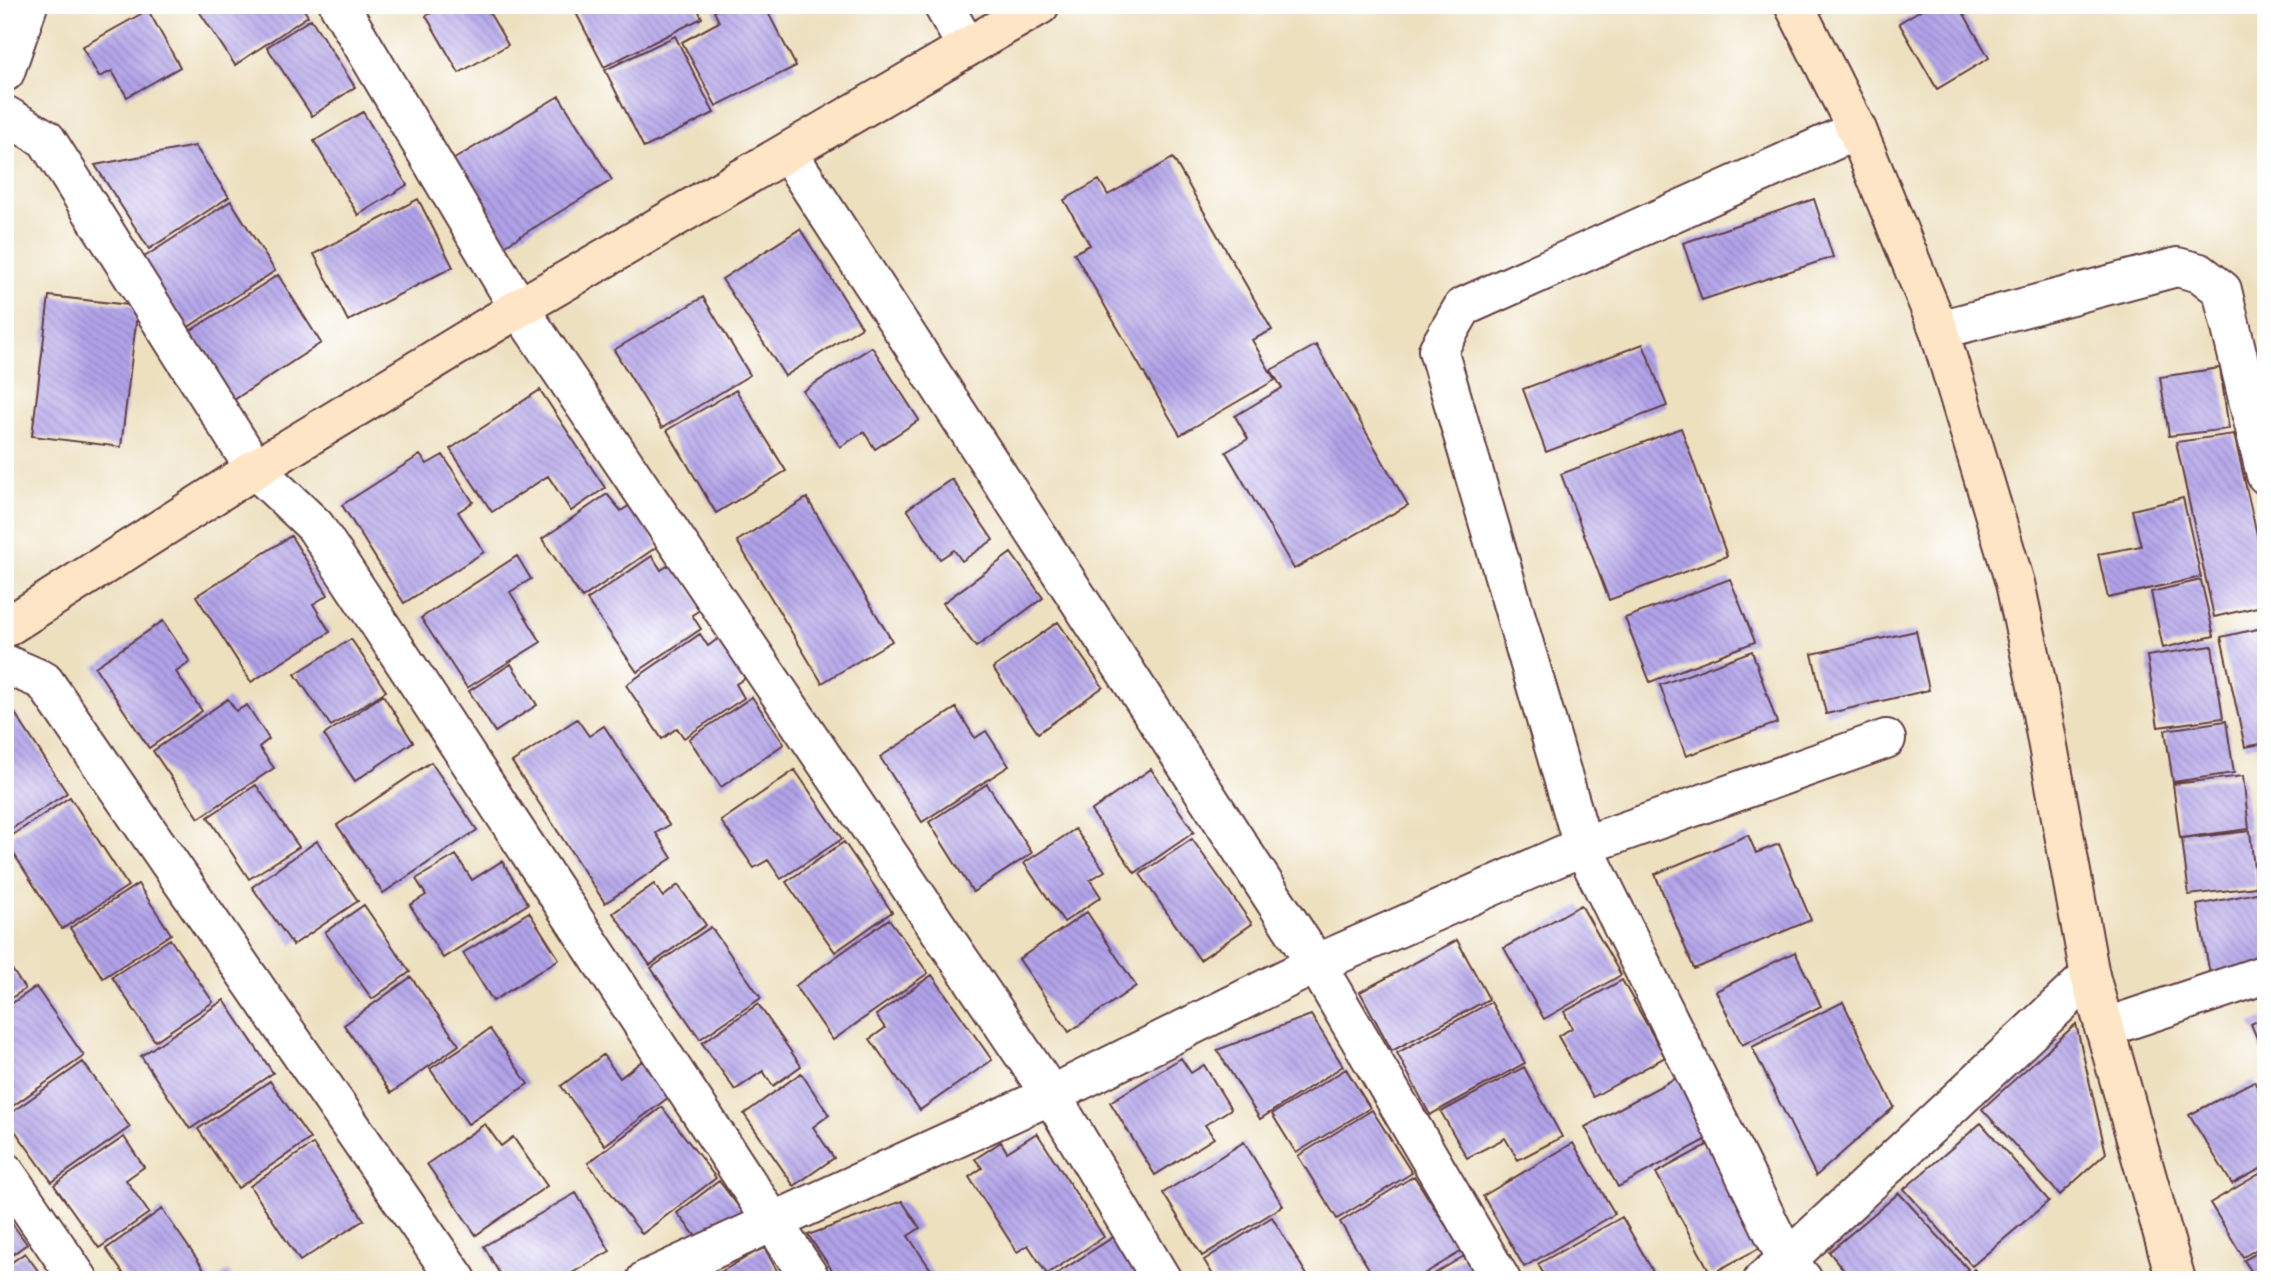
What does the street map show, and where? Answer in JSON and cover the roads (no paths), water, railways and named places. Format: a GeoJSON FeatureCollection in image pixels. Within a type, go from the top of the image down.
{"type":"FeatureCollection","features":[{"type":"Feature","properties":{"kind":"street"},"geometry":{"type":"LineString","coordinates":[[5,72],[28,5]]}},
{"type":"Feature","properties":{"kind":"street"},"geometry":{"type":"LineString","coordinates":[[338,5],[519,308],[1051,1095],[1162,1280]]}},
{"type":"Feature","properties":{"kind":"street"},"geometry":{"type":"LineString","coordinates":[[943,5],[967,47]]}},
{"type":"Feature","properties":{"kind":"street"},"geometry":{"type":"LineString","coordinates":[[5,628],[255,469],[519,308],[1040,5]]}},
{"type":"Feature","properties":{"kind":"street"},"geometry":{"type":"LineString","coordinates":[[1794,5],[1857,130],[1939,330],[2015,583],[2037,686],[2090,976],[2176,1280]]}},
{"type":"Feature","properties":{"kind":"street"},"geometry":{"type":"LineString","coordinates":[[5,115],[46,139],[255,469],[315,526],[811,1280]]}},
{"type":"Feature","properties":{"kind":"street"},"geometry":{"type":"LineString","coordinates":[[1857,130],[1463,307],[1438,349],[1583,846],[1785,1273],[2090,976]]}},
{"type":"Feature","properties":{"kind":"street"},"geometry":{"type":"LineString","coordinates":[[788,153],[1316,964],[1501,1280]]}},
{"type":"Feature","properties":{"kind":"street"},"geometry":{"type":"LineString","coordinates":[[1939,330],[2177,267],[2200,273],[2222,290],[2266,475]]}},
{"type":"Feature","properties":{"kind":"street"},"geometry":{"type":"LineString","coordinates":[[5,664],[44,681],[457,1280]]}},
{"type":"Feature","properties":{"kind":"street"},"geometry":{"type":"LineString","coordinates":[[646,1280],[1051,1095],[1316,964],[1583,846],[1886,739]]}},
{"type":"Feature","properties":{"kind":"street"},"geometry":{"type":"LineString","coordinates":[[2104,1028],[2266,974]]}},
{"type":"Feature","properties":{"kind":"street"},"geometry":{"type":"LineString","coordinates":[[5,1172],[79,1280]]}}]}
